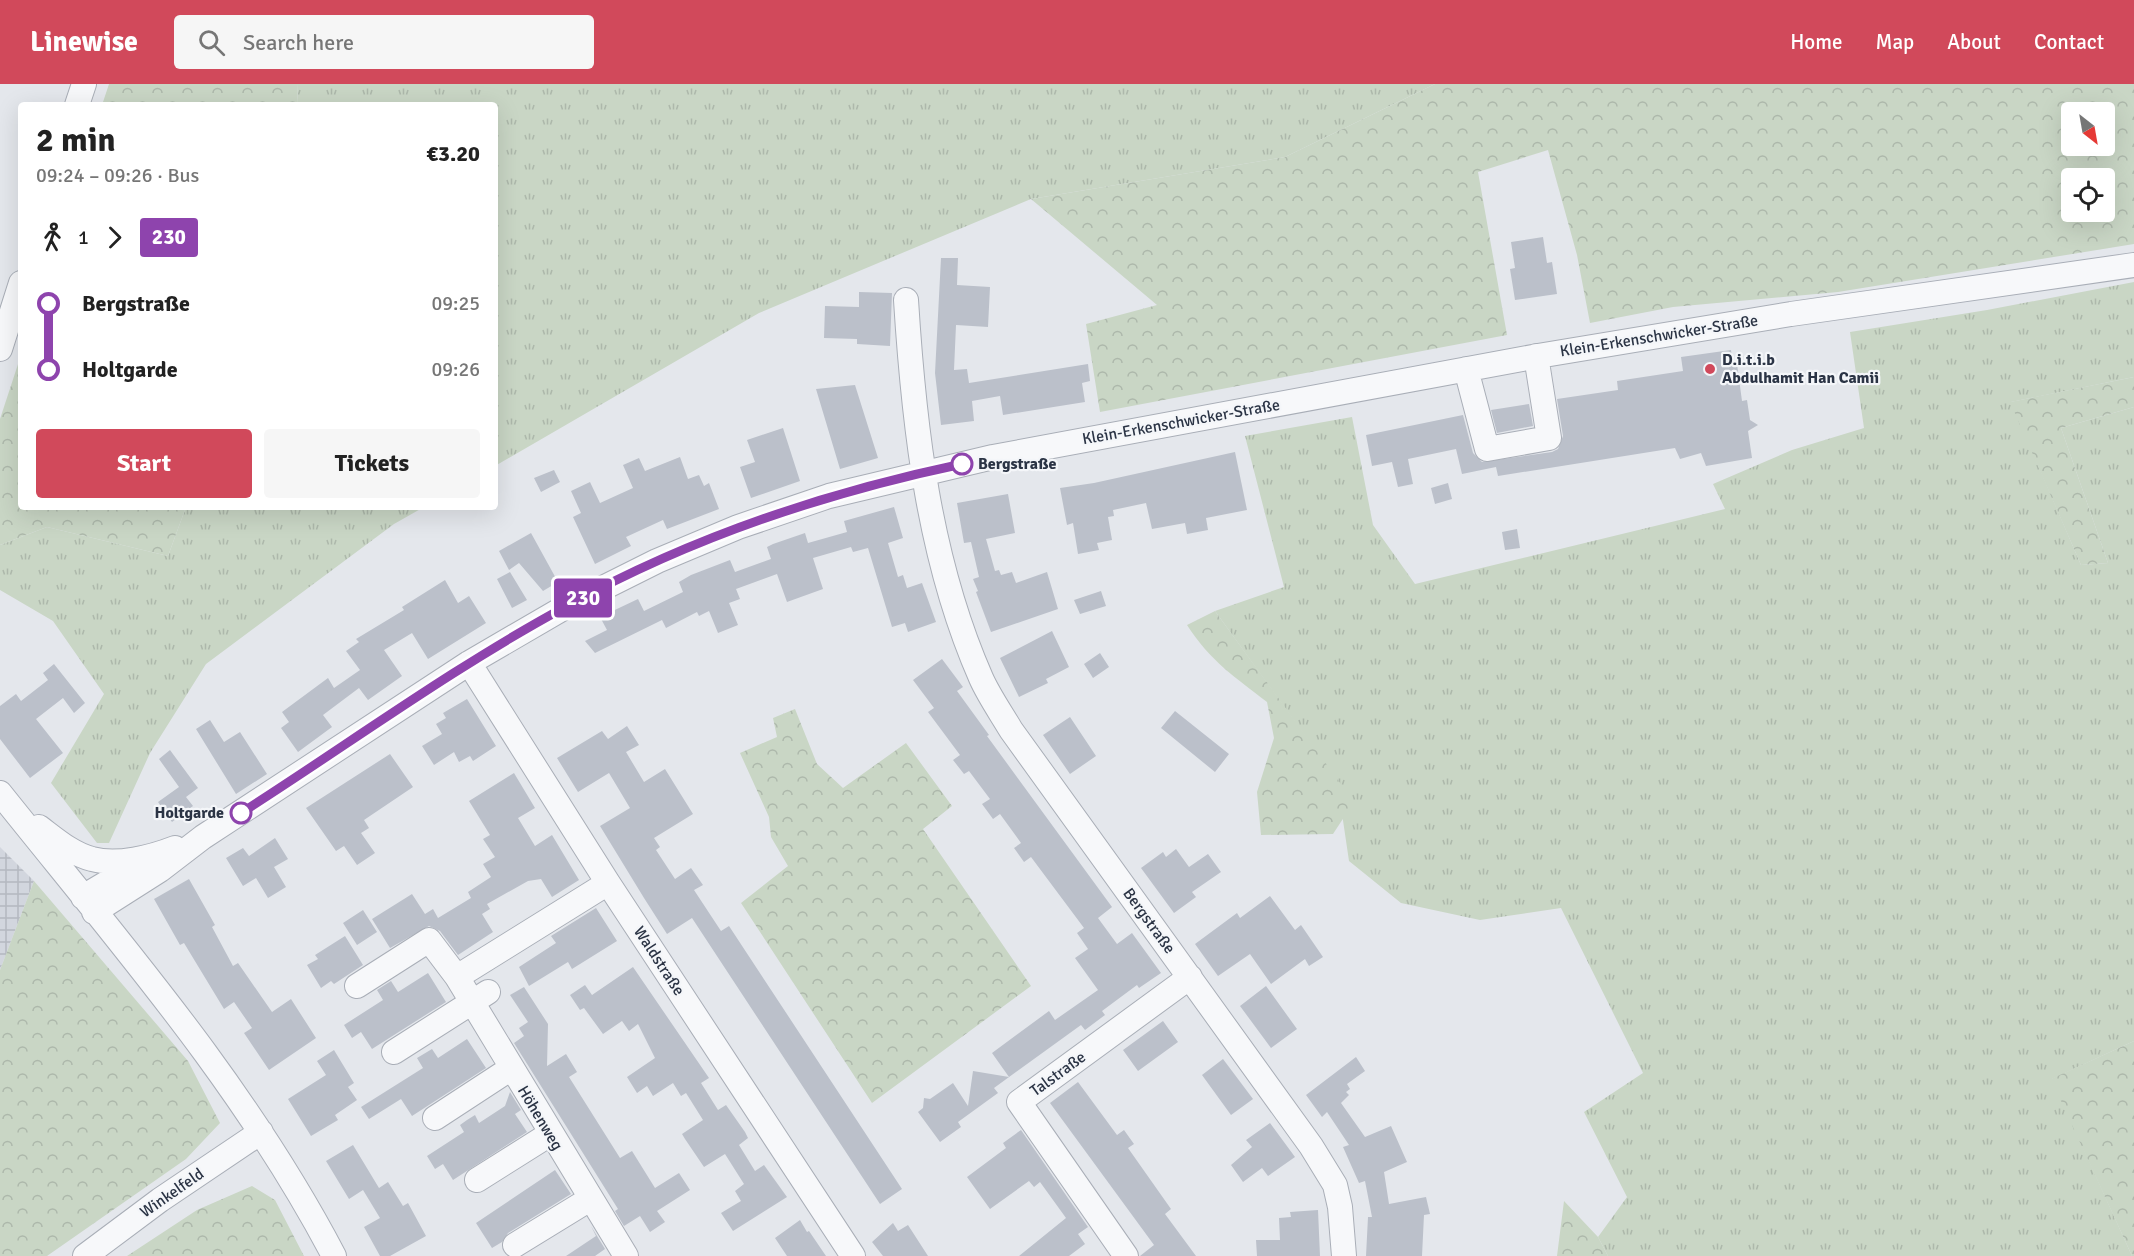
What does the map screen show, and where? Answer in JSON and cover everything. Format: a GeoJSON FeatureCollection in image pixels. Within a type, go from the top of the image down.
{"type":"FeatureCollection","features":[{"type":"Feature","properties":{"kind":"street"},"geometry":{"type":"LineString","coordinates":[[78,102],[84,84]]}},
{"type":"Feature","properties":{"kind":"street","name":"Klein-Erkenschwicker-Straße"},"geometry":{"type":"LineString","coordinates":[[89,904],[160,870],[204,837],[469,663],[567,606],[657,561],[738,527],[829,496],[924,472],[1536,356],[1791,314],[2134,265]]}},
{"type":"Feature","properties":{"kind":"street"},"geometry":{"type":"LineString","coordinates":[[0,349],[18,292]]}},
{"type":"Feature","properties":{"kind":"street","name":"Bergstraße"},"geometry":{"type":"LineString","coordinates":[[906,300],[910,374],[924,472],[944,573],[981,679],[1011,730],[1311,1146],[1335,1185],[1340,1207],[1344,1256]]}},
{"type":"Feature","properties":{"kind":"street"},"geometry":{"type":"LineString","coordinates":[[1466,369],[1488,449],[1549,438],[1536,356]]}},
{"type":"Feature","properties":{"kind":"street","name":"Waldstraße"},"geometry":{"type":"LineString","coordinates":[[469,663],[608,883],[853,1256]]}},
{"type":"Feature","properties":{"kind":"street"},"geometry":{"type":"LineString","coordinates":[[4,798],[170,1004],[261,1132],[334,1256]]}},
{"type":"Feature","properties":{"kind":"street","name":"Klein-Erkenschwicker-Straße"},"geometry":{"type":"LineString","coordinates":[[4,798],[68,849],[92,860],[147,859]]}},
{"type":"Feature","properties":{"kind":"street","name":"Klein-Erkenschwicker-Straße"},"geometry":{"type":"LineString","coordinates":[[89,904],[147,859],[204,837]]}},
{"type":"Feature","properties":{"kind":"street"},"geometry":{"type":"LineString","coordinates":[[457,977],[608,883]]}},
{"type":"Feature","properties":{"kind":"street","name":"Höhenweg"},"geometry":{"type":"LineString","coordinates":[[357,986],[429,940],[457,977],[480,997],[510,1069],[626,1256]]}},
{"type":"Feature","properties":{"kind":"street","name":"Talstraße"},"geometry":{"type":"LineString","coordinates":[[1126,1256],[1019,1102],[1190,977]]}},
{"type":"Feature","properties":{"kind":"street"},"geometry":{"type":"LineString","coordinates":[[394,1052],[480,997]]}},
{"type":"Feature","properties":{"kind":"street"},"geometry":{"type":"LineString","coordinates":[[435,1118],[510,1069]]}},
{"type":"Feature","properties":{"kind":"street","name":"Winkelfeld"},"geometry":{"type":"LineString","coordinates":[[85,1256],[160,1200],[261,1132]]}},
{"type":"Feature","properties":{"kind":"street"},"geometry":{"type":"LineString","coordinates":[[477,1180],[550,1134]]}},
{"type":"Feature","properties":{"kind":"street"},"geometry":{"type":"LineString","coordinates":[[515,1245],[590,1199]]}},
{"type":"Feature","properties":{"kind":"shaded area"},"geometry":{"type":"Polygon","coordinates":[[[0,847],[34,881],[0,970],[0,847]]]}},
{"type":"Feature","properties":{"kind":"green space"},"geometry":{"type":"Polygon","coordinates":[[[109,84],[298,84],[297,102],[103,102],[109,84]]]}},
{"type":"Feature","properties":{"kind":"green space"},"geometry":{"type":"Polygon","coordinates":[[[298,84],[1435,84],[1285,157],[1031,199],[759,313],[498,464],[498,102],[297,102],[298,84]]]}},
{"type":"Feature","properties":{"kind":"green space"},"geometry":{"type":"Polygon","coordinates":[[[1435,84],[2134,84],[2134,244],[1838,292],[1673,307],[1590,323],[1577,255],[1548,150],[1478,172],[1507,335],[1100,412],[1086,324],[1157,305],[1031,199],[1285,157],[1435,84]]]}},
{"type":"Feature","properties":{"kind":"green space"},"geometry":{"type":"Polygon","coordinates":[[[2134,282],[2134,377],[2011,402],[2081,565],[2108,563],[2061,428],[2134,407],[2134,1041],[2052,1079],[2132,1256],[1608,1256],[1598,1237],[1627,1197],[1584,1112],[1643,1073],[1561,908],[1480,920],[1401,903],[1349,861],[1337,780],[1215,611],[1284,587],[1245,436],[1352,417],[1373,525],[1415,584],[1725,509],[1713,484],[1792,450],[1864,428],[1850,332],[1987,310],[2134,282]]]}},
{"type":"Feature","properties":{"kind":"green space"},"geometry":{"type":"Polygon","coordinates":[[[18,364],[18,510],[185,510],[168,556],[47,527],[0,545],[0,419],[18,364]]]}},
{"type":"Feature","properties":{"kind":"green space"},"geometry":{"type":"Polygon","coordinates":[[[2134,377],[2134,407],[2061,428],[2108,563],[2081,565],[2010,402],[2134,377]]]}},
{"type":"Feature","properties":{"kind":"green space"},"geometry":{"type":"Polygon","coordinates":[[[185,510],[419,510],[394,524],[206,664],[150,753],[109,843],[97,843],[51,783],[104,694],[53,621],[0,590],[0,545],[47,527],[168,556],[185,510]]]}},
{"type":"Feature","properties":{"kind":"green space"},"geometry":{"type":"Polygon","coordinates":[[[1215,611],[1354,802],[1333,834],[1261,835],[1257,792],[1274,738],[1267,702],[1214,659],[1187,625],[1215,611]]]}},
{"type":"Feature","properties":{"kind":"green space"},"geometry":{"type":"Polygon","coordinates":[[[795,709],[817,764],[843,788],[906,743],[952,806],[923,829],[1031,986],[872,1103],[741,903],[788,866],[771,837],[769,817],[740,753],[777,737],[773,718],[795,709]]]}},
{"type":"Feature","properties":{"kind":"green space"},"geometry":{"type":"Polygon","coordinates":[[[34,881],[188,1061],[220,1123],[186,1159],[47,1256],[0,1256],[0,970],[34,881]]]}},
{"type":"Feature","properties":{"kind":"green space"},"geometry":{"type":"Polygon","coordinates":[[[2134,1041],[2134,1256],[2132,1256],[2051,1079],[2134,1041]]]}},
{"type":"Feature","properties":{"kind":"green space"},"geometry":{"type":"Polygon","coordinates":[[[252,1186],[275,1200],[304,1256],[127,1256],[197,1210],[252,1186]]]}},
{"type":"Feature","properties":{"kind":"green space"},"geometry":{"type":"Polygon","coordinates":[[[1564,1201],[1598,1237],[1608,1256],[1557,1256],[1564,1201]]]}},
{"type":"Feature","properties":{"kind":"building"},"geometry":{"type":"Polygon","coordinates":[[[1543,237],[1547,263],[1552,262],[1557,294],[1515,300],[1510,269],[1515,268],[1511,242],[1543,237]]]}},
{"type":"Feature","properties":{"kind":"building"},"geometry":{"type":"Polygon","coordinates":[[[941,258],[958,258],[957,285],[990,287],[988,327],[956,325],[954,370],[967,369],[969,383],[1088,364],[1090,381],[1082,383],[1085,402],[1003,415],[1000,396],[972,401],[974,421],[941,425],[935,373],[941,258]]]}},
{"type":"Feature","properties":{"kind":"building"},"geometry":{"type":"Polygon","coordinates":[[[859,292],[892,293],[890,346],[857,344],[857,339],[824,338],[825,306],[859,307],[859,292]]]}},
{"type":"Feature","properties":{"kind":"building"},"geometry":{"type":"Polygon","coordinates":[[[1731,350],[1733,365],[1737,364],[1742,401],[1747,400],[1750,420],[1758,425],[1748,431],[1752,458],[1706,466],[1701,453],[1680,459],[1675,448],[1498,476],[1496,467],[1462,474],[1456,449],[1408,459],[1413,484],[1398,487],[1392,462],[1372,466],[1366,435],[1463,415],[1473,453],[1482,462],[1552,452],[1558,449],[1563,436],[1557,399],[1618,390],[1617,381],[1683,371],[1681,357],[1731,350]]]}},
{"type":"Feature","properties":{"kind":"building"},"geometry":{"type":"Polygon","coordinates":[[[855,385],[878,458],[840,469],[816,389],[855,385]]]}},
{"type":"Feature","properties":{"kind":"building"},"geometry":{"type":"Polygon","coordinates":[[[1529,404],[1533,426],[1497,433],[1491,410],[1529,404]]]}},
{"type":"Feature","properties":{"kind":"building"},"geometry":{"type":"Polygon","coordinates":[[[783,428],[800,481],[751,498],[740,467],[755,462],[747,440],[783,428]]]}},
{"type":"Feature","properties":{"kind":"building"},"geometry":{"type":"Polygon","coordinates":[[[1235,452],[1247,510],[1206,518],[1208,530],[1187,534],[1185,523],[1152,529],[1146,503],[1113,510],[1114,516],[1108,517],[1112,540],[1097,543],[1099,550],[1078,554],[1073,523],[1067,525],[1060,488],[1094,483],[1235,452]]]}},
{"type":"Feature","properties":{"kind":"building"},"geometry":{"type":"Polygon","coordinates":[[[680,457],[688,479],[699,475],[704,486],[709,483],[719,509],[667,529],[663,520],[626,537],[631,546],[595,564],[573,517],[581,513],[571,491],[590,482],[600,503],[633,488],[623,465],[639,458],[645,471],[680,457]]]}},
{"type":"Feature","properties":{"kind":"building"},"geometry":{"type":"Polygon","coordinates":[[[554,470],[560,482],[541,492],[534,478],[554,470]]]}},
{"type":"Feature","properties":{"kind":"building"},"geometry":{"type":"Polygon","coordinates":[[[1448,483],[1452,499],[1435,504],[1431,488],[1448,483]]]}},
{"type":"Feature","properties":{"kind":"building"},"geometry":{"type":"Polygon","coordinates":[[[1008,494],[1015,533],[986,539],[995,571],[999,570],[1001,575],[1012,572],[1016,583],[1047,572],[1058,609],[991,632],[976,592],[978,591],[973,579],[979,577],[971,542],[964,543],[957,503],[1008,494]]]}},
{"type":"Feature","properties":{"kind":"building"},"geometry":{"type":"Polygon","coordinates":[[[894,507],[903,538],[888,543],[898,577],[903,575],[907,588],[922,583],[936,622],[908,632],[905,623],[892,627],[868,548],[853,552],[851,547],[813,558],[823,589],[787,602],[777,574],[736,589],[740,599],[729,603],[738,625],[718,633],[709,611],[699,616],[697,612],[666,628],[662,620],[595,653],[585,641],[607,630],[600,617],[638,599],[644,611],[683,592],[679,582],[691,575],[730,560],[735,572],[771,559],[767,547],[773,544],[805,533],[808,543],[847,532],[844,521],[894,507]]]}},
{"type":"Feature","properties":{"kind":"building"},"geometry":{"type":"Polygon","coordinates":[[[1517,529],[1520,548],[1505,550],[1502,532],[1517,529]]]}},
{"type":"Feature","properties":{"kind":"building"},"geometry":{"type":"Polygon","coordinates":[[[531,533],[558,582],[543,591],[519,563],[509,570],[499,551],[531,533]]]}},
{"type":"Feature","properties":{"kind":"building"},"geometry":{"type":"Polygon","coordinates":[[[510,572],[527,600],[512,608],[497,579],[510,572]]]}},
{"type":"Feature","properties":{"kind":"building"},"geometry":{"type":"Polygon","coordinates":[[[445,580],[458,603],[469,596],[486,623],[428,659],[412,633],[384,650],[402,676],[368,700],[359,688],[323,715],[332,727],[298,752],[281,728],[289,722],[282,712],[328,678],[334,688],[360,670],[346,651],[359,642],[356,639],[404,610],[402,607],[445,580]]]}},
{"type":"Feature","properties":{"kind":"building"},"geometry":{"type":"Polygon","coordinates":[[[1101,591],[1106,606],[1080,614],[1074,600],[1101,591]]]}},
{"type":"Feature","properties":{"kind":"building"},"geometry":{"type":"Polygon","coordinates":[[[1052,631],[1069,667],[1046,679],[1048,683],[1019,697],[1000,658],[1052,631]]]}},
{"type":"Feature","properties":{"kind":"building"},"geometry":{"type":"Polygon","coordinates":[[[1100,653],[1109,667],[1093,678],[1084,664],[1100,653]]]}},
{"type":"Feature","properties":{"kind":"building"},"geometry":{"type":"Polygon","coordinates":[[[942,659],[963,687],[957,691],[989,735],[987,736],[1112,907],[1098,918],[1117,944],[1132,933],[1161,973],[1139,988],[1137,985],[1102,1011],[1105,1015],[1085,1030],[1081,1025],[994,1088],[998,1093],[958,1122],[961,1127],[940,1142],[918,1112],[923,1108],[924,1098],[930,1099],[953,1083],[968,1106],[973,1071],[1009,1077],[992,1053],[1049,1011],[1055,1020],[1098,990],[1075,958],[1088,949],[1077,933],[1084,928],[1031,857],[1024,862],[1014,848],[1021,843],[1000,814],[993,819],[982,804],[990,799],[969,771],[964,774],[953,760],[960,755],[928,712],[934,708],[913,680],[942,659]]]}},
{"type":"Feature","properties":{"kind":"building"},"geometry":{"type":"Polygon","coordinates":[[[54,664],[85,703],[74,713],[63,698],[36,719],[63,753],[30,778],[0,739],[0,706],[16,694],[21,701],[48,680],[43,673],[54,664]]]}},
{"type":"Feature","properties":{"kind":"building"},"geometry":{"type":"Polygon","coordinates":[[[467,699],[496,746],[473,761],[470,756],[459,762],[454,752],[434,765],[422,746],[442,734],[436,724],[446,718],[443,713],[467,699]]]}},
{"type":"Feature","properties":{"kind":"building"},"geometry":{"type":"Polygon","coordinates":[[[1175,711],[1229,754],[1215,772],[1161,728],[1175,711]]]}},
{"type":"Feature","properties":{"kind":"building"},"geometry":{"type":"Polygon","coordinates":[[[1070,717],[1096,756],[1070,774],[1043,735],[1070,717]]]}},
{"type":"Feature","properties":{"kind":"building"},"geometry":{"type":"Polygon","coordinates":[[[210,720],[224,742],[240,732],[267,774],[236,794],[196,729],[210,720]]]}},
{"type":"Feature","properties":{"kind":"building"},"geometry":{"type":"Polygon","coordinates":[[[627,726],[639,745],[626,752],[644,782],[665,769],[693,814],[654,838],[660,847],[656,850],[675,879],[691,868],[703,885],[694,890],[721,931],[729,926],[902,1189],[880,1204],[692,918],[667,934],[644,898],[600,826],[630,808],[609,773],[578,792],[557,758],[602,731],[608,739],[627,726]]]}},
{"type":"Feature","properties":{"kind":"building"},"geometry":{"type":"Polygon","coordinates":[[[170,750],[198,788],[186,797],[193,806],[172,822],[158,802],[179,787],[159,759],[170,750]]]}},
{"type":"Feature","properties":{"kind":"building"},"geometry":{"type":"Polygon","coordinates":[[[390,754],[413,787],[364,820],[369,828],[361,833],[375,853],[357,865],[344,846],[336,851],[306,808],[390,754]]]}},
{"type":"Feature","properties":{"kind":"building"},"geometry":{"type":"Polygon","coordinates":[[[514,773],[535,808],[518,818],[535,846],[552,835],[579,880],[552,897],[541,879],[528,881],[487,904],[490,909],[482,914],[493,932],[458,955],[440,931],[429,926],[390,948],[372,919],[412,894],[425,914],[433,909],[438,918],[471,898],[468,892],[491,877],[483,864],[495,857],[483,839],[490,835],[469,801],[514,773]]]}},
{"type":"Feature","properties":{"kind":"building"},"geometry":{"type":"Polygon","coordinates":[[[275,838],[288,859],[274,867],[286,887],[268,898],[256,878],[243,886],[226,858],[243,848],[249,856],[275,838]]]}},
{"type":"Feature","properties":{"kind":"building"},"geometry":{"type":"Polygon","coordinates":[[[1176,849],[1189,867],[1208,854],[1221,872],[1192,892],[1196,897],[1174,913],[1141,868],[1163,852],[1166,857],[1176,849]]]}},
{"type":"Feature","properties":{"kind":"building"},"geometry":{"type":"Polygon","coordinates":[[[189,879],[215,925],[212,927],[233,966],[238,963],[272,1012],[291,999],[316,1038],[269,1070],[244,1033],[252,1028],[234,1002],[224,1009],[184,943],[180,945],[154,899],[189,879]]]}},
{"type":"Feature","properties":{"kind":"building"},"geometry":{"type":"Polygon","coordinates":[[[1270,896],[1295,930],[1301,925],[1323,957],[1309,966],[1305,959],[1271,984],[1250,954],[1218,976],[1195,944],[1237,913],[1240,918],[1270,896]]]}},
{"type":"Feature","properties":{"kind":"building"},"geometry":{"type":"Polygon","coordinates":[[[596,908],[617,941],[572,969],[568,962],[529,986],[519,967],[556,943],[551,936],[596,908]]]}},
{"type":"Feature","properties":{"kind":"building"},"geometry":{"type":"Polygon","coordinates":[[[363,910],[377,932],[357,945],[343,923],[363,910]]]}},
{"type":"Feature","properties":{"kind":"building"},"geometry":{"type":"Polygon","coordinates":[[[345,936],[363,965],[334,984],[331,981],[321,988],[307,965],[318,959],[315,955],[345,936]]]}},
{"type":"Feature","properties":{"kind":"building"},"geometry":{"type":"Polygon","coordinates":[[[633,967],[709,1078],[701,1083],[718,1110],[726,1105],[745,1132],[748,1138],[739,1145],[755,1171],[764,1165],[787,1197],[733,1231],[721,1213],[741,1201],[735,1191],[744,1184],[725,1154],[704,1167],[685,1139],[682,1134],[703,1120],[686,1093],[681,1096],[673,1083],[653,1096],[647,1086],[637,1093],[627,1077],[655,1058],[638,1024],[629,1031],[622,1021],[603,1034],[584,1008],[580,1010],[570,995],[585,985],[592,995],[633,967]]]}},
{"type":"Feature","properties":{"kind":"building"},"geometry":{"type":"Polygon","coordinates":[[[428,973],[446,1002],[372,1049],[361,1032],[352,1038],[344,1025],[383,1000],[377,990],[391,981],[398,992],[428,973]]]}},
{"type":"Feature","properties":{"kind":"building"},"geometry":{"type":"Polygon","coordinates":[[[1266,986],[1297,1029],[1271,1048],[1240,1006],[1266,986]]]}},
{"type":"Feature","properties":{"kind":"building"},"geometry":{"type":"Polygon","coordinates":[[[524,987],[548,1024],[547,1066],[566,1054],[577,1072],[569,1077],[620,1158],[632,1151],[655,1188],[679,1173],[690,1190],[657,1211],[665,1222],[650,1232],[640,1216],[624,1226],[615,1211],[618,1209],[514,1043],[524,1036],[519,1028],[528,1022],[510,995],[524,987]]]}},
{"type":"Feature","properties":{"kind":"building"},"geometry":{"type":"Polygon","coordinates":[[[1163,1021],[1178,1042],[1138,1071],[1123,1050],[1163,1021]]]}},
{"type":"Feature","properties":{"kind":"building"},"geometry":{"type":"Polygon","coordinates":[[[467,1039],[486,1068],[412,1116],[401,1099],[369,1119],[361,1107],[423,1068],[417,1058],[432,1049],[438,1058],[467,1039]]]}},
{"type":"Feature","properties":{"kind":"building"},"geometry":{"type":"Polygon","coordinates":[[[334,1050],[354,1083],[348,1087],[357,1100],[335,1115],[338,1120],[311,1136],[288,1099],[326,1075],[317,1061],[334,1050]]]}},
{"type":"Feature","properties":{"kind":"building"},"geometry":{"type":"Polygon","coordinates":[[[1356,1057],[1365,1071],[1347,1084],[1350,1089],[1346,1092],[1349,1095],[1341,1103],[1365,1137],[1391,1126],[1407,1162],[1384,1172],[1389,1204],[1426,1197],[1430,1214],[1424,1215],[1422,1256],[1366,1256],[1368,1217],[1372,1217],[1365,1181],[1359,1183],[1343,1147],[1349,1145],[1327,1112],[1322,1117],[1306,1095],[1356,1057]]]}},
{"type":"Feature","properties":{"kind":"building"},"geometry":{"type":"Polygon","coordinates":[[[1223,1059],[1253,1099],[1231,1115],[1202,1075],[1223,1059]]]}},
{"type":"Feature","properties":{"kind":"building"},"geometry":{"type":"Polygon","coordinates":[[[1078,1082],[1117,1135],[1124,1130],[1134,1144],[1128,1148],[1171,1209],[1165,1214],[1196,1256],[1140,1256],[1154,1245],[1050,1103],[1078,1082]]]}},
{"type":"Feature","properties":{"kind":"building"},"geometry":{"type":"Polygon","coordinates":[[[510,1092],[521,1110],[515,1114],[527,1132],[453,1180],[443,1164],[435,1169],[427,1156],[464,1132],[460,1125],[467,1120],[475,1115],[479,1123],[505,1106],[510,1092]]]}},
{"type":"Feature","properties":{"kind":"building"},"geometry":{"type":"Polygon","coordinates":[[[1270,1123],[1295,1157],[1268,1176],[1262,1168],[1243,1182],[1231,1165],[1252,1147],[1246,1140],[1270,1123]]]}},
{"type":"Feature","properties":{"kind":"building"},"geometry":{"type":"Polygon","coordinates":[[[1021,1130],[1088,1227],[1078,1234],[1085,1244],[1069,1256],[1019,1256],[1066,1218],[1040,1182],[1034,1187],[1029,1181],[990,1209],[967,1177],[1006,1148],[1003,1143],[1021,1130]]]}},
{"type":"Feature","properties":{"kind":"building"},"geometry":{"type":"Polygon","coordinates":[[[353,1145],[379,1188],[388,1182],[403,1206],[408,1203],[426,1236],[390,1256],[380,1256],[364,1227],[380,1218],[363,1190],[349,1199],[326,1161],[353,1145]]]}},
{"type":"Feature","properties":{"kind":"building"},"geometry":{"type":"Polygon","coordinates":[[[555,1170],[571,1194],[508,1233],[502,1242],[492,1248],[476,1223],[555,1170]]]}},
{"type":"Feature","properties":{"kind":"building"},"geometry":{"type":"Polygon","coordinates":[[[1318,1210],[1320,1256],[1257,1256],[1256,1240],[1280,1240],[1279,1218],[1291,1217],[1290,1212],[1318,1210]]]}},
{"type":"Feature","properties":{"kind":"building"},"geometry":{"type":"Polygon","coordinates":[[[800,1220],[826,1256],[787,1256],[775,1238],[800,1220]]]}},
{"type":"Feature","properties":{"kind":"building"},"geometry":{"type":"Polygon","coordinates":[[[893,1223],[898,1231],[908,1225],[928,1256],[883,1256],[872,1242],[893,1223]]]}},
{"type":"Feature","properties":{"kind":"building"},"geometry":{"type":"Polygon","coordinates":[[[591,1226],[605,1249],[595,1256],[566,1256],[596,1236],[591,1226]]]}},
{"type":"Feature","properties":{"kind":"bus line","name":"230"},"geometry":{"type":"LineString","coordinates":[[241,813],[469,663],[567,606],[657,561],[738,527],[829,496],[962,464]]}},
{"type":"Feature","properties":{"kind":"place","name":"D.i.t.i.b Abdulhamit Han Camii"},"geometry":{"type":"Point","coordinates":[1710,369]}},
{"type":"Feature","properties":{"kind":"place","name":"Bergstraße"},"geometry":{"type":"Point","coordinates":[962,464]}},
{"type":"Feature","properties":{"kind":"place","name":"Holtgarde"},"geometry":{"type":"Point","coordinates":[241,813]}}]}
